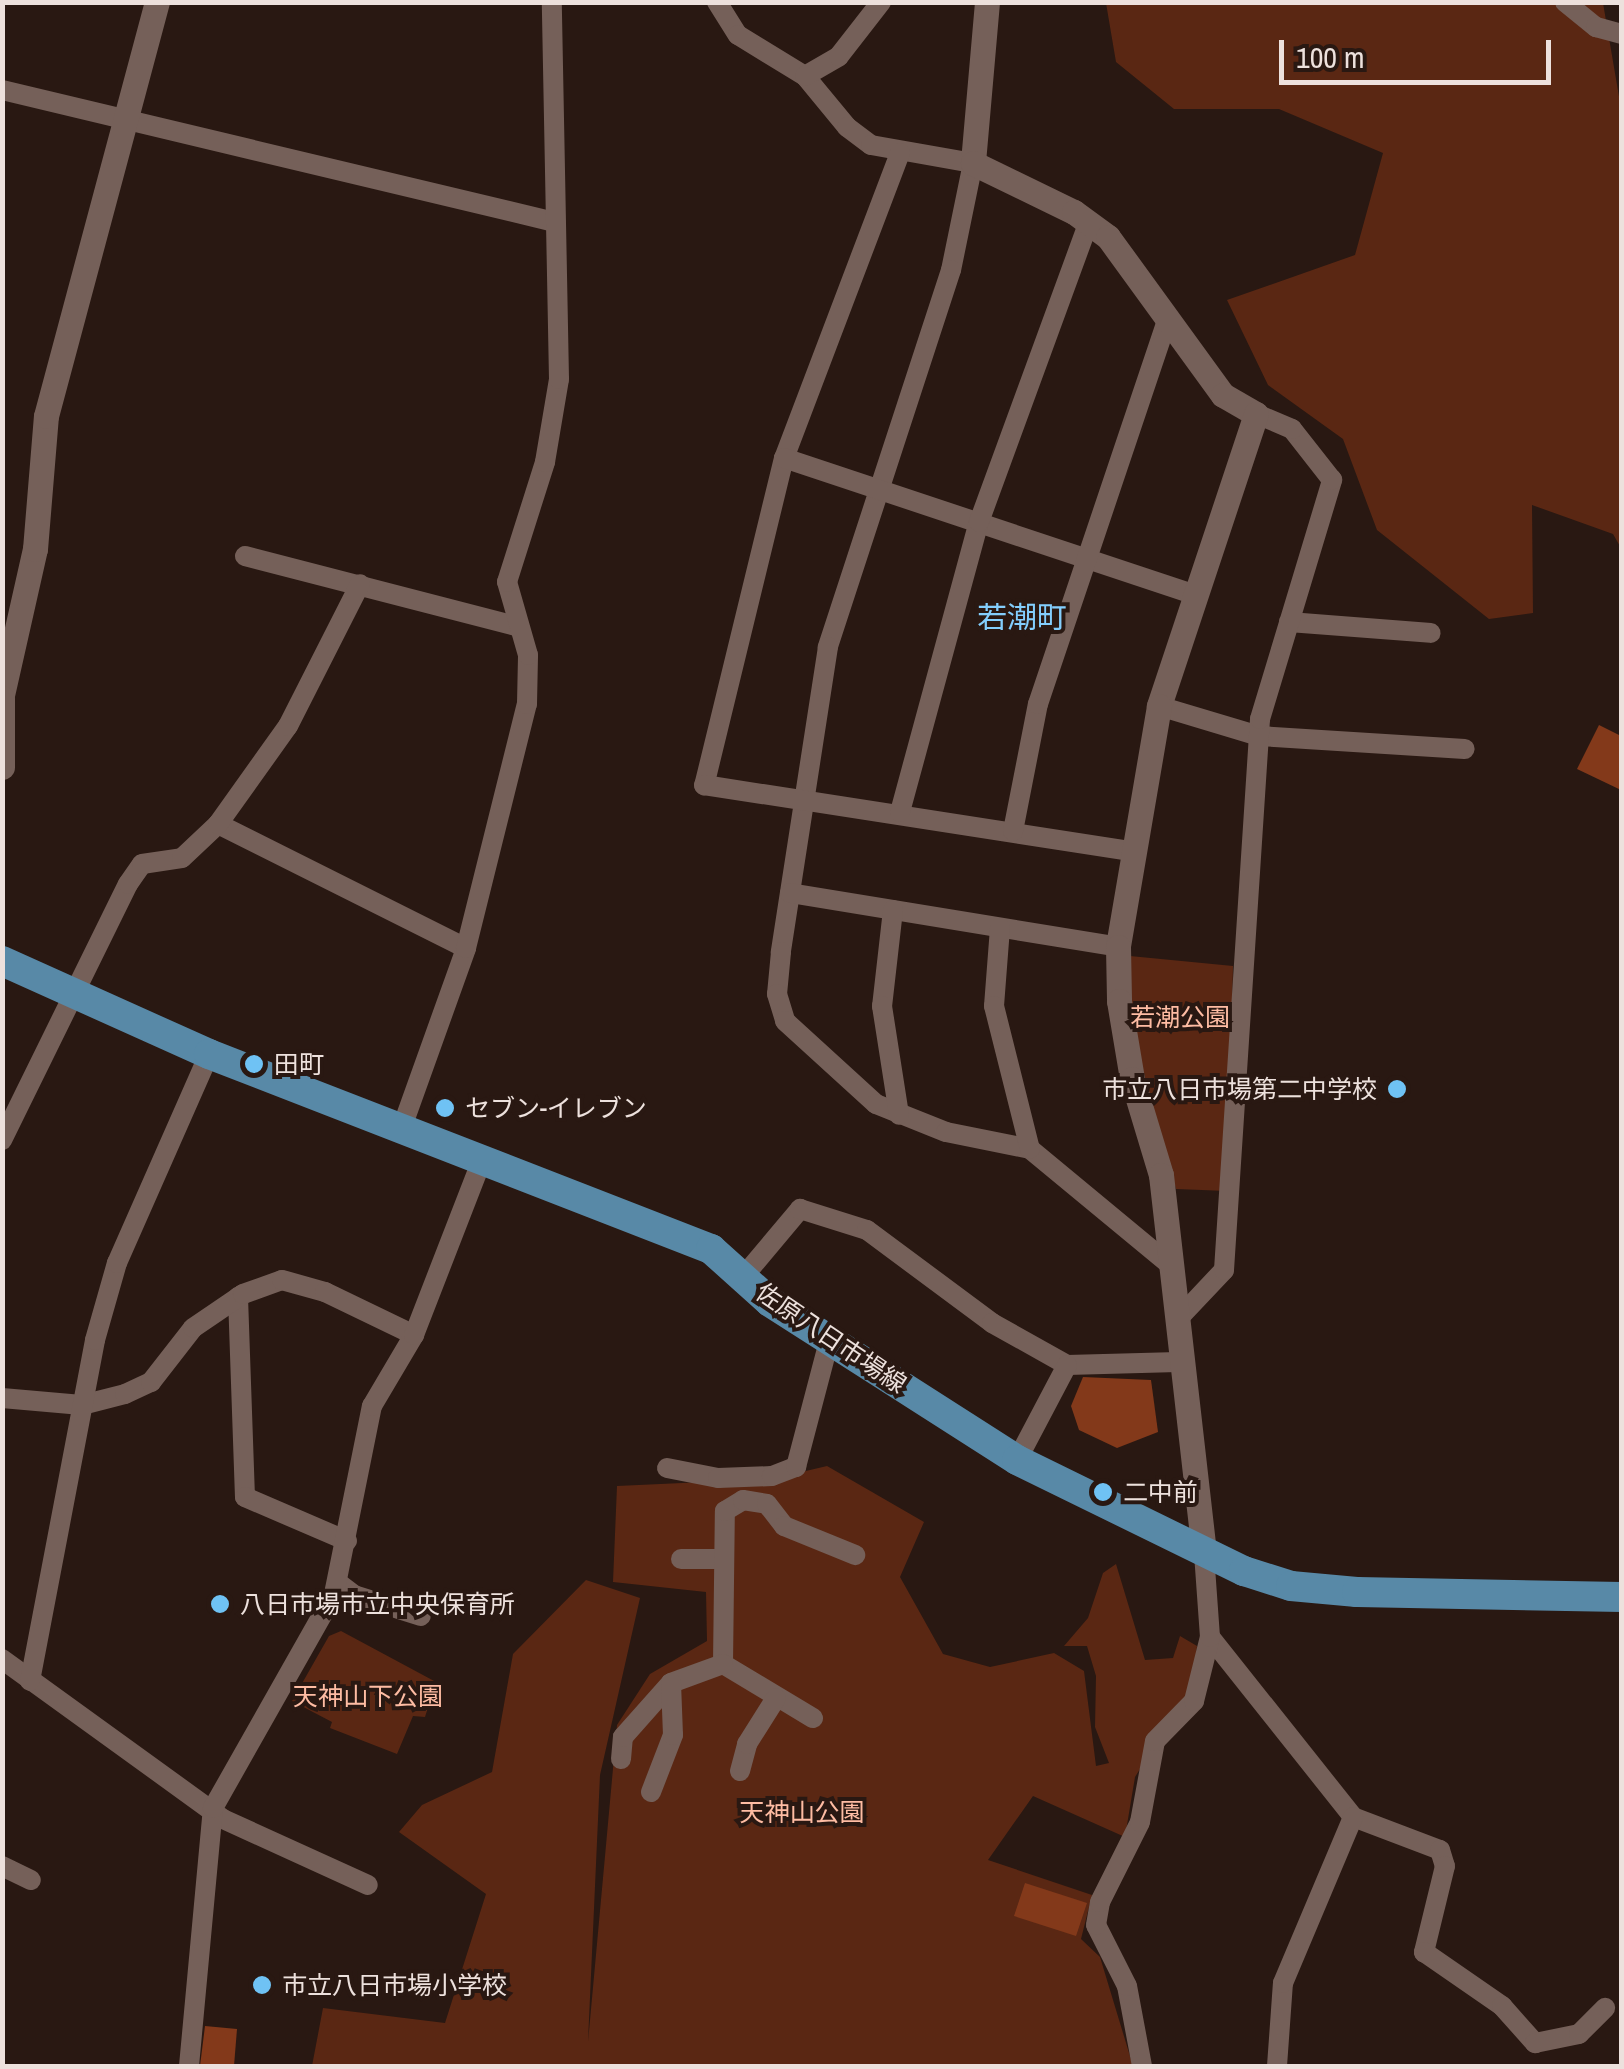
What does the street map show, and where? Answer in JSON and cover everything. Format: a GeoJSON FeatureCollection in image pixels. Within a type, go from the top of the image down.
{"type":"FeatureCollection","features":[{"type":"Feature","properties":{"kind":"main road","name":"佐原八日市場線"},"geometry":{"type":"LineString","coordinates":[[2,961],[77,1000],[209,1054],[700,1244],[829,1340],[1017,1460],[1204,1554],[1291,1586],[1622,1598]]}},
{"type":"Feature","properties":{"kind":"street"},"geometry":{"type":"LineString","coordinates":[[2,767],[2,697],[35,549],[46,416],[157,2]]}},
{"type":"Feature","properties":{"kind":"street"},"geometry":{"type":"LineString","coordinates":[[401,1130],[466,948],[527,704],[528,655],[515,626],[508,582],[545,462],[558,379],[552,2]]}},
{"type":"Feature","properties":{"kind":"street"},"geometry":{"type":"LineString","coordinates":[[718,2],[738,35],[805,76],[848,127],[872,144],[972,163],[1089,222],[1168,318],[1223,395],[1292,429],[1332,480],[1259,736],[1224,1270],[1176,1321]]}},
{"type":"Feature","properties":{"kind":"street"},"geometry":{"type":"LineString","coordinates":[[805,76],[839,56],[880,2]]}},
{"type":"Feature","properties":{"kind":"street"},"geometry":{"type":"LineString","coordinates":[[987,2],[972,163],[951,270],[876,486],[828,647],[777,994],[785,1020],[820,1058],[899,1115],[1030,1148],[1168,1263]]}},
{"type":"Feature","properties":{"kind":"street"},"geometry":{"type":"LineString","coordinates":[[1565,2],[1596,27],[1622,34]]}},
{"type":"Feature","properties":{"kind":"street"},"geometry":{"type":"LineString","coordinates":[[2,90],[123,124],[555,222]]}},
{"type":"Feature","properties":{"kind":"street"},"geometry":{"type":"LineString","coordinates":[[900,152],[784,458],[704,785],[900,812],[1131,851]]}},
{"type":"Feature","properties":{"kind":"street"},"geometry":{"type":"LineString","coordinates":[[900,812],[979,522],[1089,222]]}},
{"type":"Feature","properties":{"kind":"street"},"geometry":{"type":"LineString","coordinates":[[1013,831],[1038,704],[1084,558],[1168,318]]}},
{"type":"Feature","properties":{"kind":"street"},"geometry":{"type":"LineString","coordinates":[[1142,2066],[1127,1986],[1104,1946],[1098,1913],[1140,1822],[1154,1742],[1194,1701],[1210,1638],[1204,1554],[1178,1362],[1160,1175],[1132,1079],[1119,1001],[1118,947],[1131,851],[1160,706],[1192,594],[1256,414]]}},
{"type":"Feature","properties":{"kind":"street"},"geometry":{"type":"LineString","coordinates":[[784,458],[1192,594]]}},
{"type":"Feature","properties":{"kind":"street"},"geometry":{"type":"LineString","coordinates":[[245,556],[515,626]]}},
{"type":"Feature","properties":{"kind":"street"},"geometry":{"type":"LineString","coordinates":[[2,1140],[77,1000],[142,864],[182,858],[218,824],[288,726],[360,584]]}},
{"type":"Feature","properties":{"kind":"street"},"geometry":{"type":"LineString","coordinates":[[1289,622],[1431,633]]}},
{"type":"Feature","properties":{"kind":"street"},"geometry":{"type":"LineString","coordinates":[[1160,706],[1259,736],[1465,749]]}},
{"type":"Feature","properties":{"kind":"street"},"geometry":{"type":"LineString","coordinates":[[218,824],[466,948]]}},
{"type":"Feature","properties":{"kind":"street"},"geometry":{"type":"LineString","coordinates":[[790,893],[1118,947]]}},
{"type":"Feature","properties":{"kind":"street"},"geometry":{"type":"LineString","coordinates":[[894,910],[882,1006],[899,1115]]}},
{"type":"Feature","properties":{"kind":"street"},"geometry":{"type":"LineString","coordinates":[[1000,928],[994,1006],[1030,1148]]}},
{"type":"Feature","properties":{"kind":"street"},"geometry":{"type":"LineString","coordinates":[[30,1680],[82,1405],[117,1262],[209,1054]]}},
{"type":"Feature","properties":{"kind":"street"},"geometry":{"type":"LineString","coordinates":[[188,2066],[212,1808],[337,1582],[372,1406],[414,1335],[481,1162]]}},
{"type":"Feature","properties":{"kind":"street"},"geometry":{"type":"LineString","coordinates":[[743,1277],[800,1209],[867,1230],[992,1322],[1067,1365],[1178,1362]]}},
{"type":"Feature","properties":{"kind":"street"},"geometry":{"type":"LineString","coordinates":[[2,1398],[82,1405],[151,1382],[193,1328],[238,1297],[282,1280],[325,1292],[414,1335]]}},
{"type":"Feature","properties":{"kind":"street"},"geometry":{"type":"LineString","coordinates":[[238,1297],[245,1497],[347,1541]]}},
{"type":"Feature","properties":{"kind":"street"},"geometry":{"type":"LineString","coordinates":[[667,1468],[718,1478],[772,1476],[796,1467],[829,1340]]}},
{"type":"Feature","properties":{"kind":"street"},"geometry":{"type":"LineString","coordinates":[[1017,1460],[1067,1365]]}},
{"type":"Feature","properties":{"kind":"street"},"geometry":{"type":"LineString","coordinates":[[718,1478],[725,1511],[723,1664]]}},
{"type":"Feature","properties":{"kind":"street"},"geometry":{"type":"LineString","coordinates":[[725,1511],[743,1500],[767,1504],[784,1526],[855,1555]]}},
{"type":"Feature","properties":{"kind":"street"},"geometry":{"type":"LineString","coordinates":[[682,1559],[722,1559]]}},
{"type":"Feature","properties":{"kind":"street"},"geometry":{"type":"LineString","coordinates":[[337,1582],[354,1595],[422,1616]]}},
{"type":"Feature","properties":{"kind":"street"},"geometry":{"type":"LineString","coordinates":[[1210,1638],[1353,1816],[1440,1850],[1446,1866],[1424,1952],[1502,2006],[1535,2043],[1579,2034],[1605,2008]]}},
{"type":"Feature","properties":{"kind":"street"},"geometry":{"type":"LineString","coordinates":[[2,1659],[223,1819],[368,1885]]}},
{"type":"Feature","properties":{"kind":"street"},"geometry":{"type":"LineString","coordinates":[[621,1758],[623,1737],[671,1683],[723,1664]]}},
{"type":"Feature","properties":{"kind":"street"},"geometry":{"type":"LineString","coordinates":[[723,1664],[813,1718]]}},
{"type":"Feature","properties":{"kind":"street"},"geometry":{"type":"LineString","coordinates":[[651,1792],[672,1735],[671,1683]]}},
{"type":"Feature","properties":{"kind":"street"},"geometry":{"type":"LineString","coordinates":[[740,1772],[747,1744],[776,1698]]}},
{"type":"Feature","properties":{"kind":"street"},"geometry":{"type":"LineString","coordinates":[[1277,2066],[1282,1983],[1353,1816]]}},
{"type":"Feature","properties":{"kind":"street"},"geometry":{"type":"LineString","coordinates":[[2,1866],[31,1880]]}},
{"type":"Feature","properties":{"kind":"green space"},"geometry":{"type":"Polygon","coordinates":[[[1106,3],[1603,3],[1622,114],[1621,548],[1613,534],[1532,505],[1533,613],[1489,619],[1377,530],[1343,439],[1268,385],[1227,300],[1355,255],[1383,153],[1279,109],[1174,109],[1116,62],[1106,3]]]}},
{"type":"Feature","properties":{"kind":"green space","name":"若潮公園"},"geometry":{"type":"Polygon","coordinates":[[[1130,956],[1233,966],[1227,1191],[1176,1189],[1130,1024],[1130,956]]]}},
{"type":"Feature","properties":{"kind":"green space","name":"天神山公園"},"geometry":{"type":"Polygon","coordinates":[[[827,1466],[924,1522],[900,1577],[943,1654],[990,1667],[1054,1653],[1084,1671],[1096,1766],[1109,1763],[1095,1727],[1096,1676],[1087,1646],[1064,1646],[1088,1618],[1103,1573],[1116,1564],[1145,1660],[1173,1658],[1180,1636],[1197,1646],[1193,1684],[1135,1777],[1125,1837],[1033,1796],[988,1860],[1092,1895],[1081,1939],[1100,1957],[1133,2066],[312,2066],[323,2008],[445,2023],[486,1894],[399,1832],[422,1805],[492,1772],[513,1654],[586,1580],[640,1598],[600,1775],[588,2042],[617,1725],[650,1674],[707,1641],[706,1592],[613,1582],[617,1486],[772,1479],[827,1466]]]}},
{"type":"Feature","properties":{"kind":"green space","name":"天神山下公園"},"geometry":{"type":"Polygon","coordinates":[[[341,1631],[436,1682],[425,1717],[413,1716],[397,1754],[330,1728],[332,1722],[292,1701],[329,1636],[341,1631]]]}},
{"type":"Feature","properties":{"kind":"shaded area"},"geometry":{"type":"Polygon","coordinates":[[[1599,725],[1621,736],[1621,790],[1577,769],[1599,725]]]}},
{"type":"Feature","properties":{"kind":"shaded area"},"geometry":{"type":"Polygon","coordinates":[[[1083,1377],[1151,1380],[1158,1432],[1117,1448],[1079,1430],[1071,1406],[1083,1377]]]}},
{"type":"Feature","properties":{"kind":"shaded area"},"geometry":{"type":"Polygon","coordinates":[[[1025,1883],[1087,1903],[1076,1936],[1014,1916],[1025,1883]]]}},
{"type":"Feature","properties":{"kind":"shaded area"},"geometry":{"type":"Polygon","coordinates":[[[205,2026],[237,2029],[234,2066],[200,2066],[205,2026]]]}},
{"type":"Feature","properties":{"kind":"place","name":"田町"},"geometry":{"type":"Point","coordinates":[254,1064]}},
{"type":"Feature","properties":{"kind":"place","name":"市立八日市場第二中学校"},"geometry":{"type":"Point","coordinates":[1397,1089]}},
{"type":"Feature","properties":{"kind":"place","name":"セブン-イレブン"},"geometry":{"type":"Point","coordinates":[445,1108]}},
{"type":"Feature","properties":{"kind":"place","name":"二中前"},"geometry":{"type":"Point","coordinates":[1103,1492]}},
{"type":"Feature","properties":{"kind":"place","name":"八日市場市立中央保育所"},"geometry":{"type":"Point","coordinates":[220,1604]}},
{"type":"Feature","properties":{"kind":"place","name":"市立八日市場小学校"},"geometry":{"type":"Point","coordinates":[262,1985]}},
{"type":"Feature","properties":{"kind":"district","name":"若潮町"},"geometry":{"type":"Point","coordinates":[1022,617]}}]}
